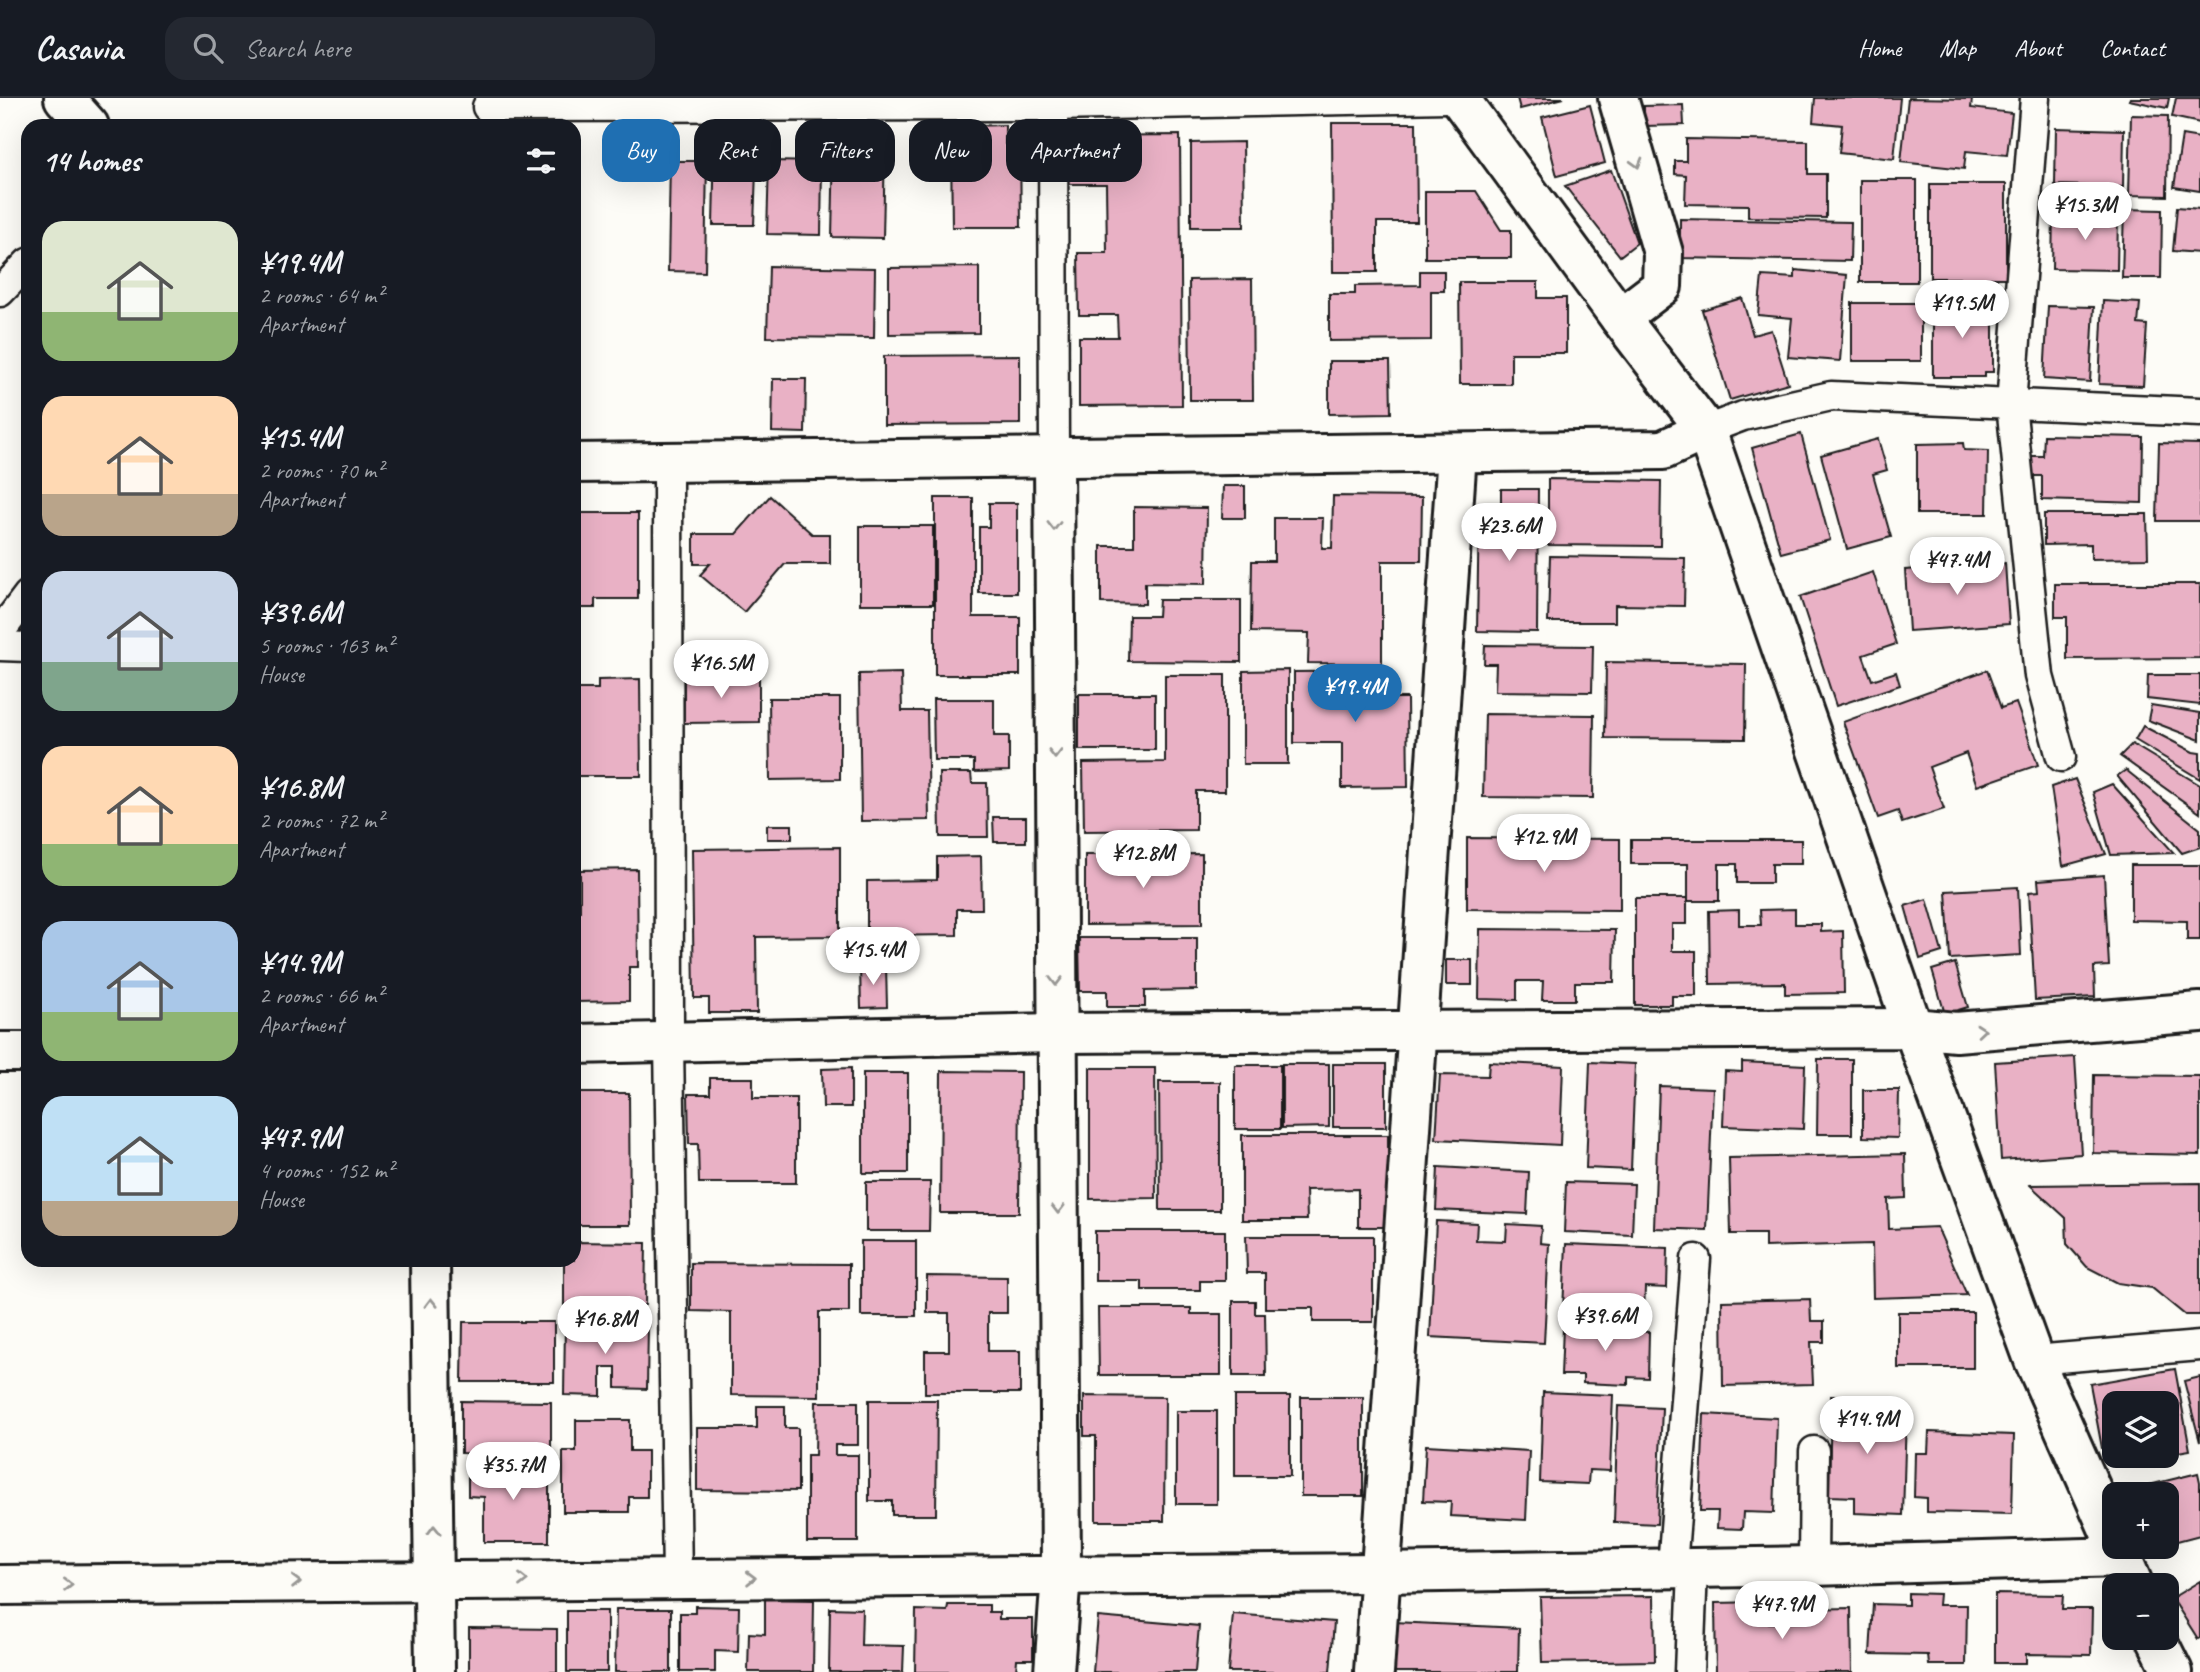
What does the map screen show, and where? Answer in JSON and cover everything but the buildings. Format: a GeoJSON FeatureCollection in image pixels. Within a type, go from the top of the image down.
{"type":"FeatureCollection","features":[{"type":"Feature","properties":{"kind":"street"},"geometry":{"type":"LineString","coordinates":[[64,98],[83,119]]}},
{"type":"Feature","properties":{"kind":"street"},"geometry":{"type":"LineString","coordinates":[[1459,98],[1620,318],[1706,430],[1913,1028],[2034,1360],[2102,1515]]}},
{"type":"Feature","properties":{"kind":"street"},"geometry":{"type":"LineString","coordinates":[[1618,98],[1663,253],[1662,286],[1620,318]]}},
{"type":"Feature","properties":{"kind":"street"},"geometry":{"type":"LineString","coordinates":[[581,463],[1663,450],[1706,430]]}},
{"type":"Feature","properties":{"kind":"street"},"geometry":{"type":"LineString","coordinates":[[1374,1672],[1457,453]]}},
{"type":"Feature","properties":{"kind":"street"},"geometry":{"type":"LineString","coordinates":[[1054,458],[1061,1574],[1054,1672]]}},
{"type":"Feature","properties":{"kind":"street"},"geometry":{"type":"LineString","coordinates":[[581,1044],[1056,1033],[1913,1028],[1956,1032],[2200,1012]]}},
{"type":"Feature","properties":{"kind":"street"},"geometry":{"type":"LineString","coordinates":[[0,1052],[21,1052]]}},
{"type":"Feature","properties":{"kind":"street"},"geometry":{"type":"LineString","coordinates":[[430,1267],[435,1672]]}},
{"type":"Feature","properties":{"kind":"street"},"geometry":{"type":"LineString","coordinates":[[0,1586],[1381,1573],[2102,1558]]}},
{"type":"Feature","properties":{"kind":"street"},"geometry":{"type":"LineString","coordinates":[[2162,1650],[2173,1672]]}},
{"type":"Feature","properties":{"kind":"lane"},"geometry":{"type":"LineString","coordinates":[[483,110],[1054,106],[1447,98]]}},
{"type":"Feature","properties":{"kind":"lane"},"geometry":{"type":"LineString","coordinates":[[2035,98],[2011,404],[2039,676],[2061,757]]}},
{"type":"Feature","properties":{"kind":"lane"},"geometry":{"type":"LineString","coordinates":[[1054,106],[1054,458]]}},
{"type":"Feature","properties":{"kind":"lane"},"geometry":{"type":"LineString","coordinates":[[0,292],[21,270]]}},
{"type":"Feature","properties":{"kind":"lane"},"geometry":{"type":"LineString","coordinates":[[1706,430],[1743,416],[1831,396],[2200,412]]}},
{"type":"Feature","properties":{"kind":"lane"},"geometry":{"type":"LineString","coordinates":[[668,462],[669,1042],[677,1579]]}},
{"type":"Feature","properties":{"kind":"lane"},"geometry":{"type":"LineString","coordinates":[[0,632],[21,604]]}},
{"type":"Feature","properties":{"kind":"lane"},"geometry":{"type":"LineString","coordinates":[[0,646],[21,647]]}},
{"type":"Feature","properties":{"kind":"lane"},"geometry":{"type":"LineString","coordinates":[[1689,1672],[1683,1568],[1696,1259]]}},
{"type":"Feature","properties":{"kind":"lane"},"geometry":{"type":"LineString","coordinates":[[2034,1360],[2200,1346]]}},
{"type":"Feature","properties":{"kind":"lane"},"geometry":{"type":"LineString","coordinates":[[1813,1566],[1814,1451]]}}]}
